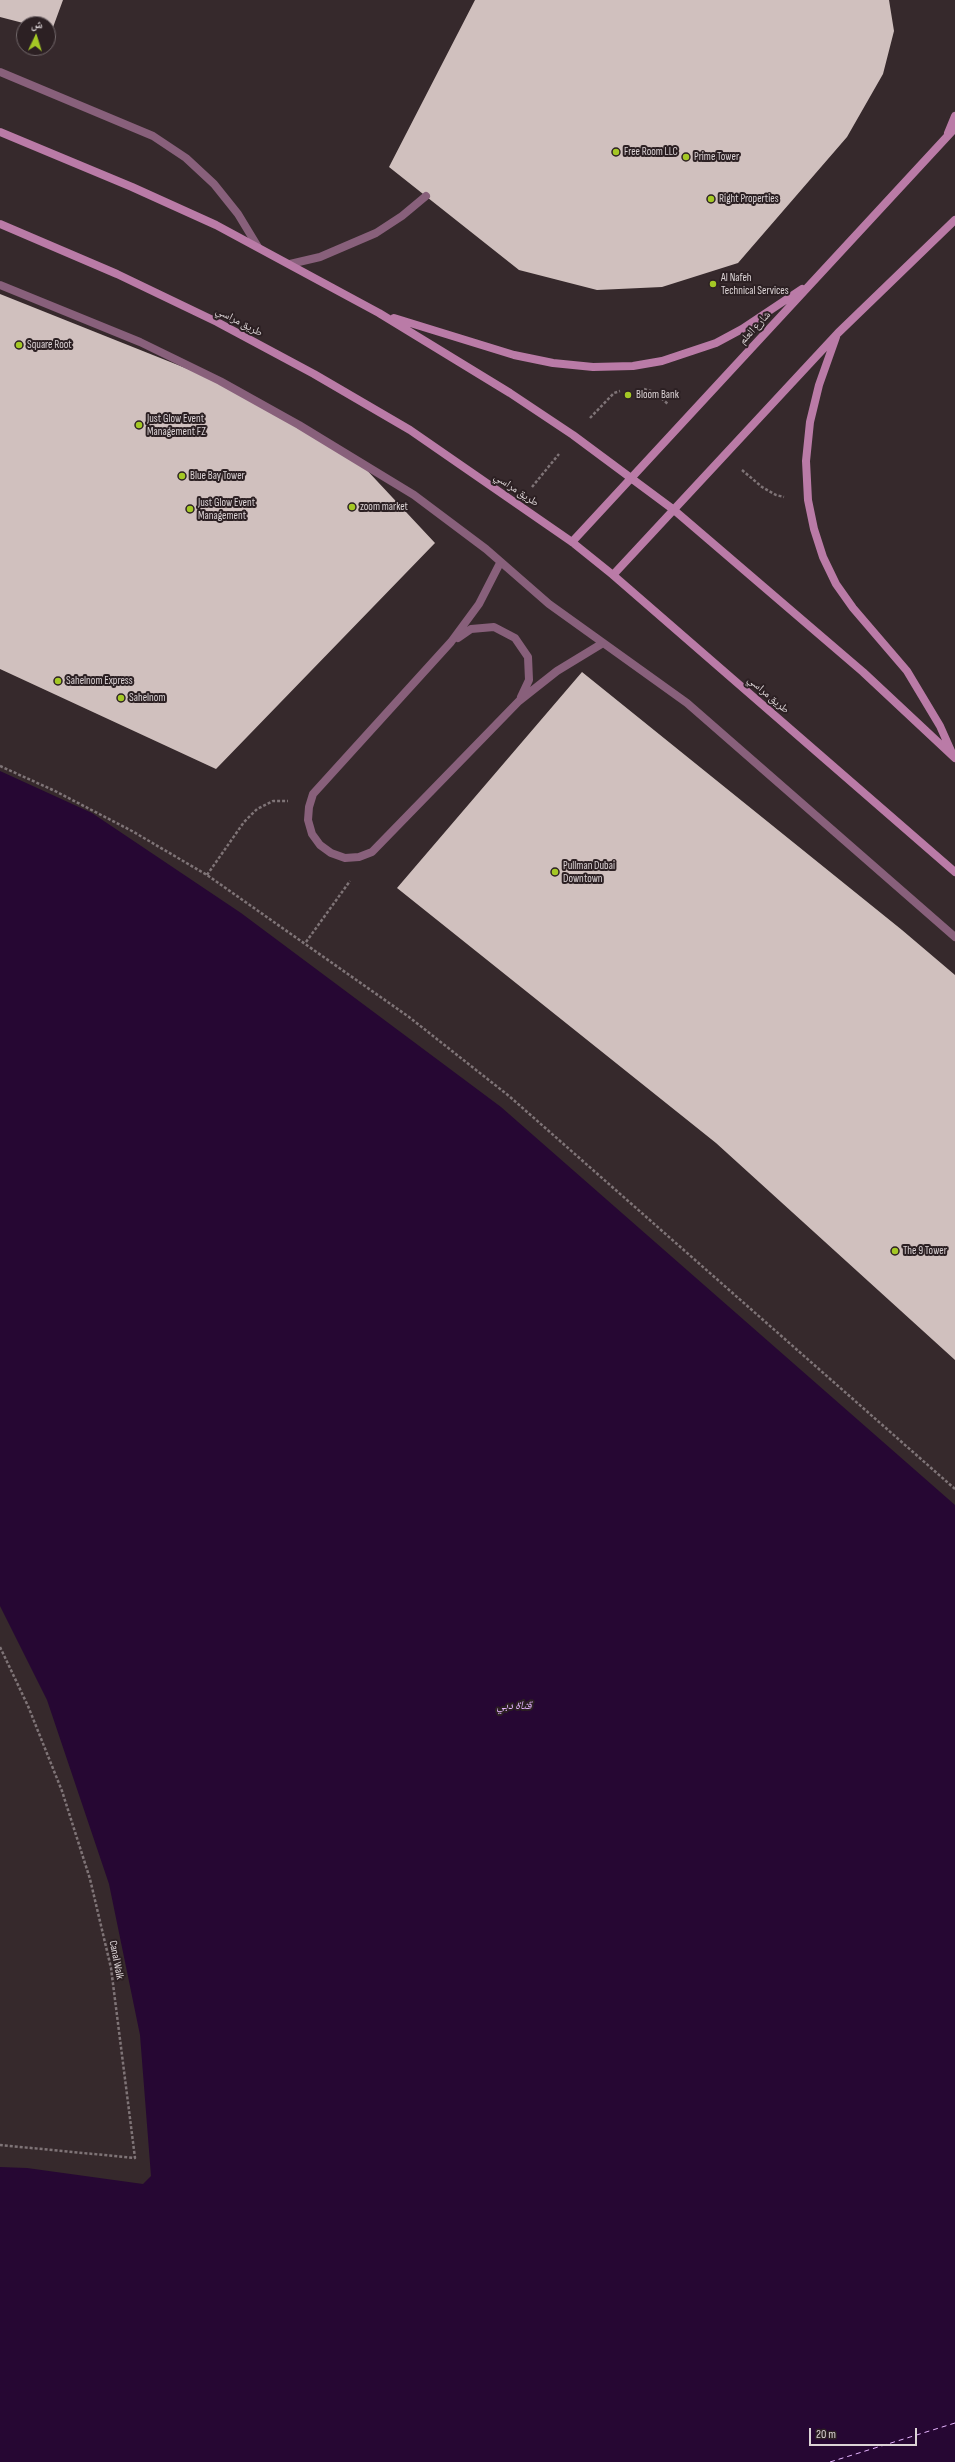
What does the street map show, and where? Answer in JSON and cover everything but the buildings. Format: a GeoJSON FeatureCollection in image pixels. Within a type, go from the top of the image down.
{"type":"FeatureCollection","features":[{"type":"Feature","properties":{"kind":"main road"},"geometry":{"type":"LineString","coordinates":[[947,136],[955,116]]}},
{"type":"Feature","properties":{"kind":"main road","name":"شارع العلم"},"geometry":{"type":"LineString","coordinates":[[572,542],[955,128]]}},
{"type":"Feature","properties":{"kind":"main road"},"geometry":{"type":"LineString","coordinates":[[0,132],[132,187],[216,225],[379,313],[510,393],[631,477],[674,510],[816,632],[954,757]]}},
{"type":"Feature","properties":{"kind":"main road"},"geometry":{"type":"LineString","coordinates":[[613,575],[838,332],[955,220]]}},
{"type":"Feature","properties":{"kind":"main road","name":"طريق مراسي"},"geometry":{"type":"LineString","coordinates":[[0,224],[117,274],[217,322],[314,374],[410,430],[572,542],[613,575],[955,872]]}},
{"type":"Feature","properties":{"kind":"main road"},"geometry":{"type":"LineString","coordinates":[[379,313],[514,355],[553,363],[593,368],[633,366],[662,361],[716,343],[742,329],[813,282]]}},
{"type":"Feature","properties":{"kind":"main road"},"geometry":{"type":"LineString","coordinates":[[838,332],[819,385],[810,422],[806,461],[808,500],[814,529],[823,557],[836,584],[853,608],[907,671],[940,726],[954,757]]}},
{"type":"Feature","properties":{"kind":"lane"},"geometry":{"type":"LineString","coordinates":[[0,72],[154,136],[186,158],[214,184],[238,214],[258,247]]}},
{"type":"Feature","properties":{"kind":"lane"},"geometry":{"type":"LineString","coordinates":[[290,264],[320,257],[376,233],[402,216],[426,196]]}},
{"type":"Feature","properties":{"kind":"lane"},"geometry":{"type":"LineString","coordinates":[[0,285],[140,342],[220,382],[299,425],[414,495],[486,548],[500,563],[549,604],[603,644],[646,672],[727,735],[955,937]]}},
{"type":"Feature","properties":{"kind":"lane"},"geometry":{"type":"LineString","coordinates":[[500,563],[479,604],[451,642],[313,794],[309,807],[308,820],[312,834],[320,845],[332,853],[345,858],[359,857],[372,852],[383,844],[519,701],[557,671],[603,644]]}},
{"type":"Feature","properties":{"kind":"lane"},"geometry":{"type":"LineString","coordinates":[[451,642],[471,629],[494,627],[515,638],[528,657],[529,680],[519,701]]}},
{"type":"Feature","properties":{"kind":"path"},"geometry":{"type":"LineString","coordinates":[[0,766],[55,791],[132,831],[207,875],[306,942],[409,1016],[509,1096],[955,1488]]}},
{"type":"Feature","properties":{"kind":"path"},"geometry":{"type":"LineString","coordinates":[[207,875],[244,822],[257,809],[273,801],[291,801],[309,807]]}},
{"type":"Feature","properties":{"kind":"path"},"geometry":{"type":"LineString","coordinates":[[306,942],[372,852]]}},
{"type":"Feature","properties":{"kind":"path","name":"Canal Walk"},"geometry":{"type":"LineString","coordinates":[[0,1646],[28,1706],[62,1791],[90,1879],[111,1968],[135,2158],[0,2145]]}},
{"type":"Feature","properties":{"kind":"water","name":"قناة دبي"},"geometry":{"type":"Polygon","coordinates":[[[0,771],[92,813],[241,913],[501,1107],[955,1505],[955,2462],[0,2462],[0,2167],[27,2168],[143,2184],[151,2176],[140,2035],[109,1884],[47,1700],[0,1606],[0,771]]]}},
{"type":"Feature","properties":{"kind":"ferry route"},"geometry":{"type":"LineString","coordinates":[[830,2462],[955,2423]]}},
{"type":"Feature","properties":{"kind":"place","name":"Free Room LLC"},"geometry":{"type":"Point","coordinates":[616,152]}},
{"type":"Feature","properties":{"kind":"place","name":"Prime Tower"},"geometry":{"type":"Point","coordinates":[686,157]}},
{"type":"Feature","properties":{"kind":"place","name":"Right Properties"},"geometry":{"type":"Point","coordinates":[711,199]}},
{"type":"Feature","properties":{"kind":"place","name":"Al Nafeh Technical Services"},"geometry":{"type":"Point","coordinates":[713,284]}},
{"type":"Feature","properties":{"kind":"place","name":"Square Root"},"geometry":{"type":"Point","coordinates":[19,345]}},
{"type":"Feature","properties":{"kind":"place","name":"Bloom Bank"},"geometry":{"type":"Point","coordinates":[628,395]}},
{"type":"Feature","properties":{"kind":"place","name":"Just Glow Event Management FZ"},"geometry":{"type":"Point","coordinates":[139,425]}},
{"type":"Feature","properties":{"kind":"place","name":"Blue Bay Tower"},"geometry":{"type":"Point","coordinates":[182,476]}},
{"type":"Feature","properties":{"kind":"place","name":"zoom market"},"geometry":{"type":"Point","coordinates":[352,507]}},
{"type":"Feature","properties":{"kind":"place","name":"Just Glow Event Management"},"geometry":{"type":"Point","coordinates":[190,509]}},
{"type":"Feature","properties":{"kind":"place","name":"Sahelnom Express"},"geometry":{"type":"Point","coordinates":[58,681]}},
{"type":"Feature","properties":{"kind":"place","name":"Sahelnom"},"geometry":{"type":"Point","coordinates":[121,698]}},
{"type":"Feature","properties":{"kind":"place","name":"Pullman Dubai Downtown"},"geometry":{"type":"Point","coordinates":[555,872]}},
{"type":"Feature","properties":{"kind":"place","name":"The 9 Tower"},"geometry":{"type":"Point","coordinates":[895,1251]}}]}
